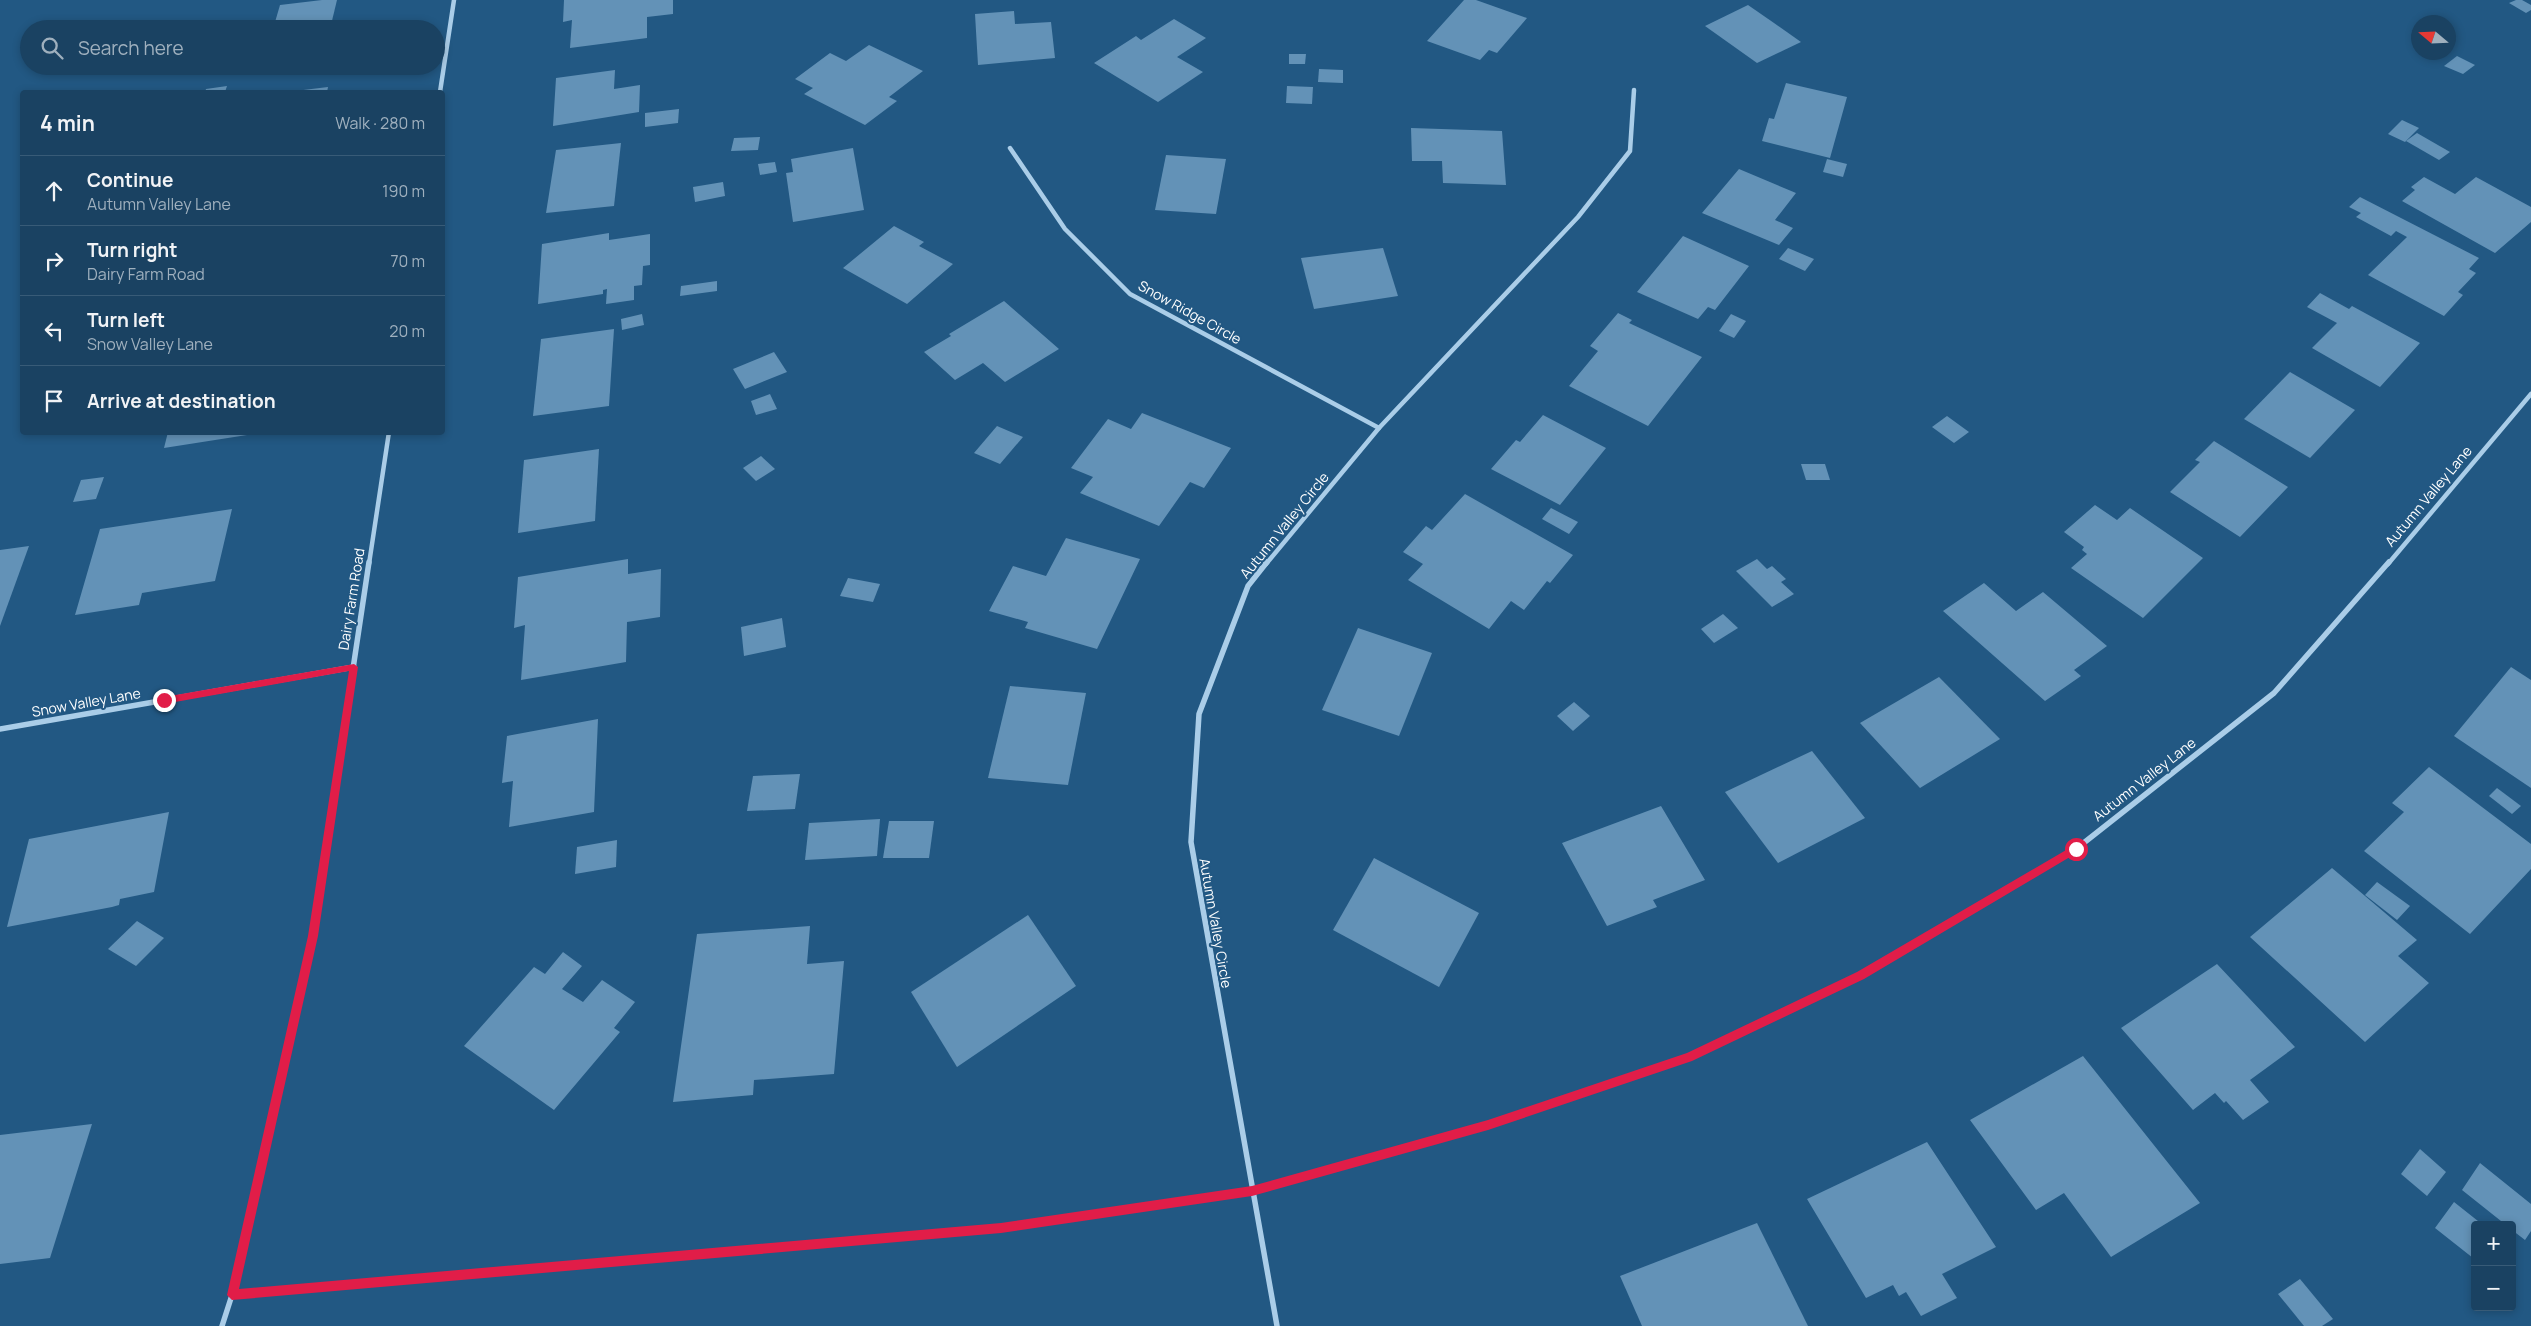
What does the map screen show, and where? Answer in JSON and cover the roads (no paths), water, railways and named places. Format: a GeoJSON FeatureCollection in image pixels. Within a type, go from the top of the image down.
{"type":"FeatureCollection","features":[{"type":"Feature","properties":{"kind":"street"},"geometry":{"type":"LineString","coordinates":[[445,59],[454,0]]}},
{"type":"Feature","properties":{"kind":"street"},"geometry":{"type":"LineString","coordinates":[[440,90],[443,75]]}},
{"type":"Feature","properties":{"kind":"street","name":"Autumn Valley Circle"},"geometry":{"type":"LineString","coordinates":[[1277,1326],[1191,842],[1199,714],[1248,586],[1379,428],[1578,217],[1630,151],[1634,90]]}},
{"type":"Feature","properties":{"kind":"street","name":"Snow Ridge Circle"},"geometry":{"type":"LineString","coordinates":[[1010,148],[1065,229],[1130,294],[1379,428]]}},
{"type":"Feature","properties":{"kind":"street","name":"Autumn Valley Lane"},"geometry":{"type":"LineString","coordinates":[[232,1295],[1001,1228],[1252,1191],[1488,1125],[1689,1057],[1860,975],[2076,849],[2274,693],[2531,394]]}},
{"type":"Feature","properties":{"kind":"street","name":"Dairy Farm Road"},"geometry":{"type":"LineString","coordinates":[[222,1326],[232,1295],[313,936],[389,435]]}},
{"type":"Feature","properties":{"kind":"street","name":"Snow Valley Lane"},"geometry":{"type":"LineString","coordinates":[[0,729],[354,667]]}}]}
